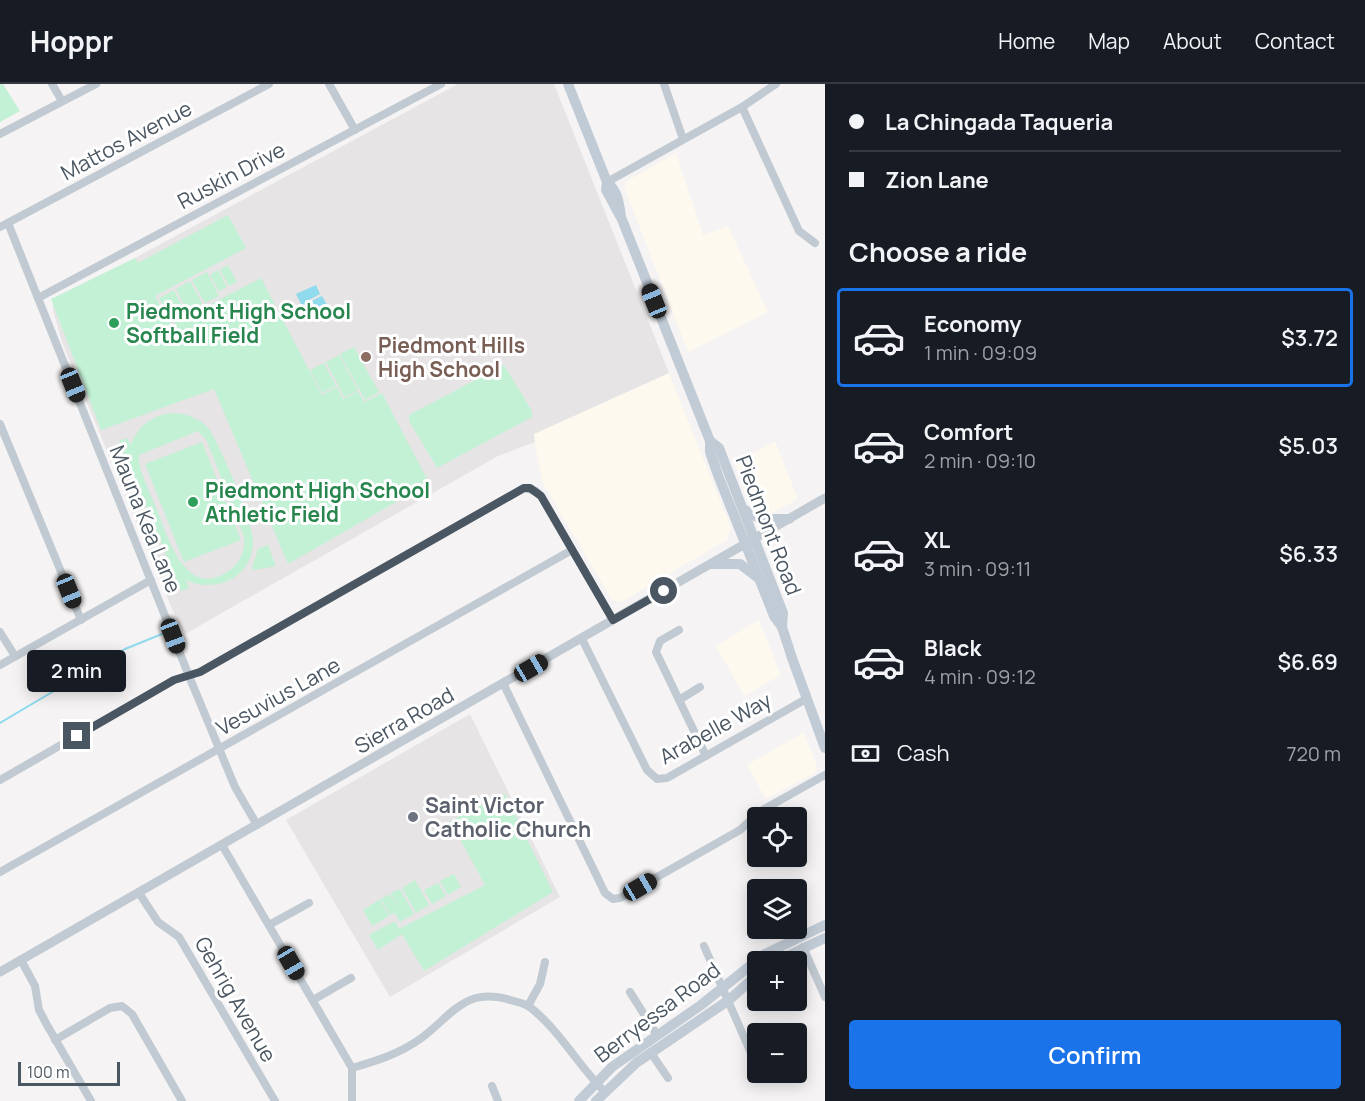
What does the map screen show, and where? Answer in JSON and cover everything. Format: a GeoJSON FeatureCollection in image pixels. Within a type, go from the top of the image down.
{"type":"FeatureCollection","features":[{"type":"Feature","properties":{"kind":"main road","name":"Piedmont Road"},"geometry":{"type":"LineString","coordinates":[[568,84],[607,182],[613,187],[621,217],[710,441],[710,452],[783,613],[782,627]]}},
{"type":"Feature","properties":{"kind":"main road","name":"Piedmont Road"},"geometry":{"type":"LineString","coordinates":[[710,441],[718,448],[742,507],[761,582],[774,616],[782,627],[825,748]]}},
{"type":"Feature","properties":{"kind":"main road"},"geometry":{"type":"LineString","coordinates":[[742,507],[760,519],[789,519]]}},
{"type":"Feature","properties":{"kind":"main road"},"geometry":{"type":"LineString","coordinates":[[712,564],[740,564],[761,582]]}},
{"type":"Feature","properties":{"kind":"main road","name":"Berryessa Road"},"geometry":{"type":"LineString","coordinates":[[807,933],[825,925]]}},
{"type":"Feature","properties":{"kind":"main road","name":"Berryessa Road"},"geometry":{"type":"LineString","coordinates":[[807,937],[825,938]]}},
{"type":"Feature","properties":{"kind":"main road","name":"Berryessa Road"},"geometry":{"type":"LineString","coordinates":[[579,1101],[595,1082],[626,1056],[724,988],[765,954],[794,939]]}},
{"type":"Feature","properties":{"kind":"main road","name":"Berryessa Road"},"geometry":{"type":"LineString","coordinates":[[785,951],[796,939]]}},
{"type":"Feature","properties":{"kind":"main road","name":"Berryessa Road"},"geometry":{"type":"LineString","coordinates":[[596,1101],[604,1091],[651,1053],[729,999],[747,983]]}},
{"type":"Feature","properties":{"kind":"street"},"geometry":{"type":"LineString","coordinates":[[52,84],[62,101]]}},
{"type":"Feature","properties":{"kind":"street"},"geometry":{"type":"LineString","coordinates":[[0,134],[96,84]]}},
{"type":"Feature","properties":{"kind":"street","name":"Mattos Avenue"},"geometry":{"type":"LineString","coordinates":[[0,227],[269,84]]}},
{"type":"Feature","properties":{"kind":"street"},"geometry":{"type":"LineString","coordinates":[[328,84],[355,130]]}},
{"type":"Feature","properties":{"kind":"street","name":"Ruskin Drive"},"geometry":{"type":"LineString","coordinates":[[38,298],[441,84]]}},
{"type":"Feature","properties":{"kind":"street"},"geometry":{"type":"LineString","coordinates":[[664,84],[683,139]]}},
{"type":"Feature","properties":{"kind":"street"},"geometry":{"type":"LineString","coordinates":[[607,182],[742,107],[776,84]]}},
{"type":"Feature","properties":{"kind":"street"},"geometry":{"type":"LineString","coordinates":[[742,107],[800,231],[815,243]]}},
{"type":"Feature","properties":{"kind":"street","name":"Mauna Kea Lane"},"geometry":{"type":"LineString","coordinates":[[8,223],[235,788],[256,825]]}},
{"type":"Feature","properties":{"kind":"street"},"geometry":{"type":"LineString","coordinates":[[0,424],[81,620]]}},
{"type":"Feature","properties":{"kind":"street"},"geometry":{"type":"LineString","coordinates":[[0,780],[174,680],[200,672],[517,490],[530,488],[541,496],[613,620]]}},
{"type":"Feature","properties":{"kind":"street","name":"Sierra Road"},"geometry":{"type":"LineString","coordinates":[[0,972],[825,498]]}},
{"type":"Feature","properties":{"kind":"street","name":"Vesuvius Lane"},"geometry":{"type":"LineString","coordinates":[[0,872],[572,550]]}},
{"type":"Feature","properties":{"kind":"street"},"geometry":{"type":"LineString","coordinates":[[0,665],[151,580]]}},
{"type":"Feature","properties":{"kind":"street"},"geometry":{"type":"LineString","coordinates":[[679,630],[656,646],[656,652],[706,756]]}},
{"type":"Feature","properties":{"kind":"street"},"geometry":{"type":"LineString","coordinates":[[0,632],[15,656]]}},
{"type":"Feature","properties":{"kind":"street","name":"Arabelle Way"},"geometry":{"type":"LineString","coordinates":[[582,639],[648,773],[657,779],[667,778],[806,699]]}},
{"type":"Feature","properties":{"kind":"street"},"geometry":{"type":"LineString","coordinates":[[503,683],[605,893],[613,899],[620,898],[740,830],[761,811],[825,775]]}},
{"type":"Feature","properties":{"kind":"street"},"geometry":{"type":"LineString","coordinates":[[679,700],[700,687]]}},
{"type":"Feature","properties":{"kind":"street"},"geometry":{"type":"LineString","coordinates":[[222,845],[352,1068],[352,1101]]}},
{"type":"Feature","properties":{"kind":"street","name":"Gehrig Avenue"},"geometry":{"type":"LineString","coordinates":[[139,893],[158,922],[179,937],[274,1101]]}},
{"type":"Feature","properties":{"kind":"street"},"geometry":{"type":"LineString","coordinates":[[269,925],[309,903]]}},
{"type":"Feature","properties":{"kind":"street"},"geometry":{"type":"LineString","coordinates":[[799,939],[825,997]]}},
{"type":"Feature","properties":{"kind":"street"},"geometry":{"type":"LineString","coordinates":[[704,946],[747,1043]]}},
{"type":"Feature","properties":{"kind":"street"},"geometry":{"type":"LineString","coordinates":[[21,960],[34,986],[39,1010],[91,1101]]}},
{"type":"Feature","properties":{"kind":"street"},"geometry":{"type":"LineString","coordinates":[[528,1006],[540,984],[545,962]]}},
{"type":"Feature","properties":{"kind":"street"},"geometry":{"type":"LineString","coordinates":[[314,1000],[351,978]]}},
{"type":"Feature","properties":{"kind":"street"},"geometry":{"type":"LineString","coordinates":[[630,992],[657,1035]]}},
{"type":"Feature","properties":{"kind":"street"},"geometry":{"type":"LineString","coordinates":[[352,1068],[396,1053],[421,1038],[446,1014],[470,999],[496,996],[528,1006],[548,1023],[604,1091]]}},
{"type":"Feature","properties":{"kind":"street"},"geometry":{"type":"LineString","coordinates":[[55,1040],[110,1008],[122,1006],[132,1014],[182,1101]]}},
{"type":"Feature","properties":{"kind":"street"},"geometry":{"type":"LineString","coordinates":[[651,1053],[668,1078]]}},
{"type":"Feature","properties":{"kind":"street"},"geometry":{"type":"LineString","coordinates":[[492,1086],[498,1101]]}},
{"type":"Feature","properties":{"kind":"shaded area","name":"Piedmont Hills High School"},"geometry":{"type":"Polygon","coordinates":[[[458,84],[554,84],[669,373],[534,434],[535,442],[498,456],[185,634],[180,628],[62,342],[53,302],[458,84]]]}},
{"type":"Feature","properties":{"kind":"shaded area"},"geometry":{"type":"Polygon","coordinates":[[[676,153],[703,235],[728,226],[768,312],[688,352],[624,187],[627,181],[676,153]]]}},
{"type":"Feature","properties":{"kind":"shaded area"},"geometry":{"type":"Polygon","coordinates":[[[669,373],[731,528],[727,540],[621,602],[612,600],[543,484],[533,434],[669,373]]]}},
{"type":"Feature","properties":{"kind":"shaded area"},"geometry":{"type":"Polygon","coordinates":[[[775,441],[798,499],[774,512],[759,513],[750,504],[735,464],[775,441]]]}},
{"type":"Feature","properties":{"kind":"shaded area"},"geometry":{"type":"Polygon","coordinates":[[[759,620],[781,675],[744,696],[716,646],[759,620]]]}},
{"type":"Feature","properties":{"kind":"shaded area"},"geometry":{"type":"Polygon","coordinates":[[[470,714],[560,897],[390,997],[286,820],[470,714]]]}},
{"type":"Feature","properties":{"kind":"shaded area"},"geometry":{"type":"Polygon","coordinates":[[[804,732],[817,765],[815,773],[766,799],[747,765],[804,732]]]}},
{"type":"Feature","properties":{"kind":"green space"},"geometry":{"type":"Polygon","coordinates":[[[0,84],[3,84],[20,111],[0,122],[0,84]]]}},
{"type":"Feature","properties":{"kind":"green space"},"geometry":{"type":"Polygon","coordinates":[[[228,215],[246,248],[155,296],[171,325],[261,278],[322,395],[337,387],[343,399],[358,391],[364,402],[382,393],[429,483],[288,564],[214,389],[101,430],[51,299],[135,258],[138,263],[228,215]]]}},
{"type":"Feature","properties":{"kind":"green space"},"geometry":{"type":"Polygon","coordinates":[[[228,265],[237,282],[229,286],[220,270],[228,265]]]}},
{"type":"Feature","properties":{"kind":"green space"},"geometry":{"type":"Polygon","coordinates":[[[218,270],[227,287],[219,291],[210,275],[218,270]]]}},
{"type":"Feature","properties":{"kind":"green space"},"geometry":{"type":"Polygon","coordinates":[[[207,272],[219,296],[205,303],[192,280],[207,272]]]}},
{"type":"Feature","properties":{"kind":"green space"},"geometry":{"type":"Polygon","coordinates":[[[190,281],[203,305],[188,312],[176,289],[190,281]]]}},
{"type":"Feature","properties":{"kind":"green space"},"geometry":{"type":"Polygon","coordinates":[[[174,290],[186,313],[172,321],[159,298],[174,290]]]}},
{"type":"Feature","properties":{"kind":"green space"},"geometry":{"type":"Polygon","coordinates":[[[354,347],[379,392],[365,400],[340,354],[354,347]]]}},
{"type":"Feature","properties":{"kind":"green space"},"geometry":{"type":"Polygon","coordinates":[[[339,355],[358,390],[344,397],[326,362],[339,355]]]}},
{"type":"Feature","properties":{"kind":"green space"},"geometry":{"type":"Polygon","coordinates":[[[324,363],[336,386],[322,393],[310,370],[324,363]]]}},
{"type":"Feature","properties":{"kind":"green space"},"geometry":{"type":"Polygon","coordinates":[[[504,365],[532,411],[532,417],[437,468],[409,421],[409,415],[504,365]]]}},
{"type":"Feature","properties":{"kind":"green space"},"geometry":{"type":"Polygon","coordinates":[[[171,413],[196,418],[208,428],[227,466],[248,520],[253,543],[251,555],[239,574],[220,584],[197,584],[186,580],[189,588],[181,591],[119,441],[127,438],[131,445],[141,427],[151,419],[171,413]],[[198,431],[139,455],[144,480],[173,549],[189,571],[200,578],[212,578],[227,572],[238,561],[244,547],[244,537],[207,441],[198,431]]]}},
{"type":"Feature","properties":{"kind":"green space","name":"Piedmont High School Athletic Field"},"geometry":{"type":"Polygon","coordinates":[[[202,442],[241,540],[184,562],[145,464],[202,442]]]}},
{"type":"Feature","properties":{"kind":"green space"},"geometry":{"type":"Polygon","coordinates":[[[268,545],[276,566],[254,570],[252,568],[258,549],[268,545]]]}},
{"type":"Feature","properties":{"kind":"green space"},"geometry":{"type":"Polygon","coordinates":[[[505,794],[553,892],[424,971],[402,934],[378,950],[369,935],[395,921],[399,929],[485,885],[450,821],[505,794]]]}},
{"type":"Feature","properties":{"kind":"green space"},"geometry":{"type":"Polygon","coordinates":[[[454,874],[461,887],[448,895],[440,881],[454,874]]]}},
{"type":"Feature","properties":{"kind":"green space"},"geometry":{"type":"Polygon","coordinates":[[[415,880],[429,905],[416,913],[402,888],[415,880]]]}},
{"type":"Feature","properties":{"kind":"green space"},"geometry":{"type":"Polygon","coordinates":[[[438,883],[446,896],[432,904],[424,890],[438,883]]]}},
{"type":"Feature","properties":{"kind":"green space"},"geometry":{"type":"Polygon","coordinates":[[[400,889],[414,914],[400,922],[395,913],[390,915],[381,899],[390,894],[397,906],[391,893],[400,889]]]}},
{"type":"Feature","properties":{"kind":"green space"},"geometry":{"type":"Polygon","coordinates":[[[380,899],[389,916],[372,926],[363,910],[380,899]]]}},
{"type":"Feature","properties":{"kind":"water"},"geometry":{"type":"Polygon","coordinates":[[[316,285],[320,294],[305,304],[322,296],[329,308],[308,318],[296,294],[316,285]]]}},
{"type":"Feature","properties":{"kind":"waterway"},"geometry":{"type":"LineString","coordinates":[[0,723],[125,649],[162,634]]}},
{"type":"Feature","properties":{"kind":"place","name":"Piedmont High School Softball Field"},"geometry":{"type":"Point","coordinates":[114,323]}},
{"type":"Feature","properties":{"kind":"place","name":"Piedmont Hills High School"},"geometry":{"type":"Point","coordinates":[366,357]}},
{"type":"Feature","properties":{"kind":"place","name":"Piedmont High School Athletic Field"},"geometry":{"type":"Point","coordinates":[193,502]}},
{"type":"Feature","properties":{"kind":"place","name":"Saint Victor Catholic Church"},"geometry":{"type":"Point","coordinates":[413,817]}},
{"type":"Feature","properties":{"kind":"route"},"geometry":{"type":"LineString","coordinates":[[77,736],[174,680],[200,672],[524,488],[530,488],[541,496],[613,620],[664,591]]}}]}
